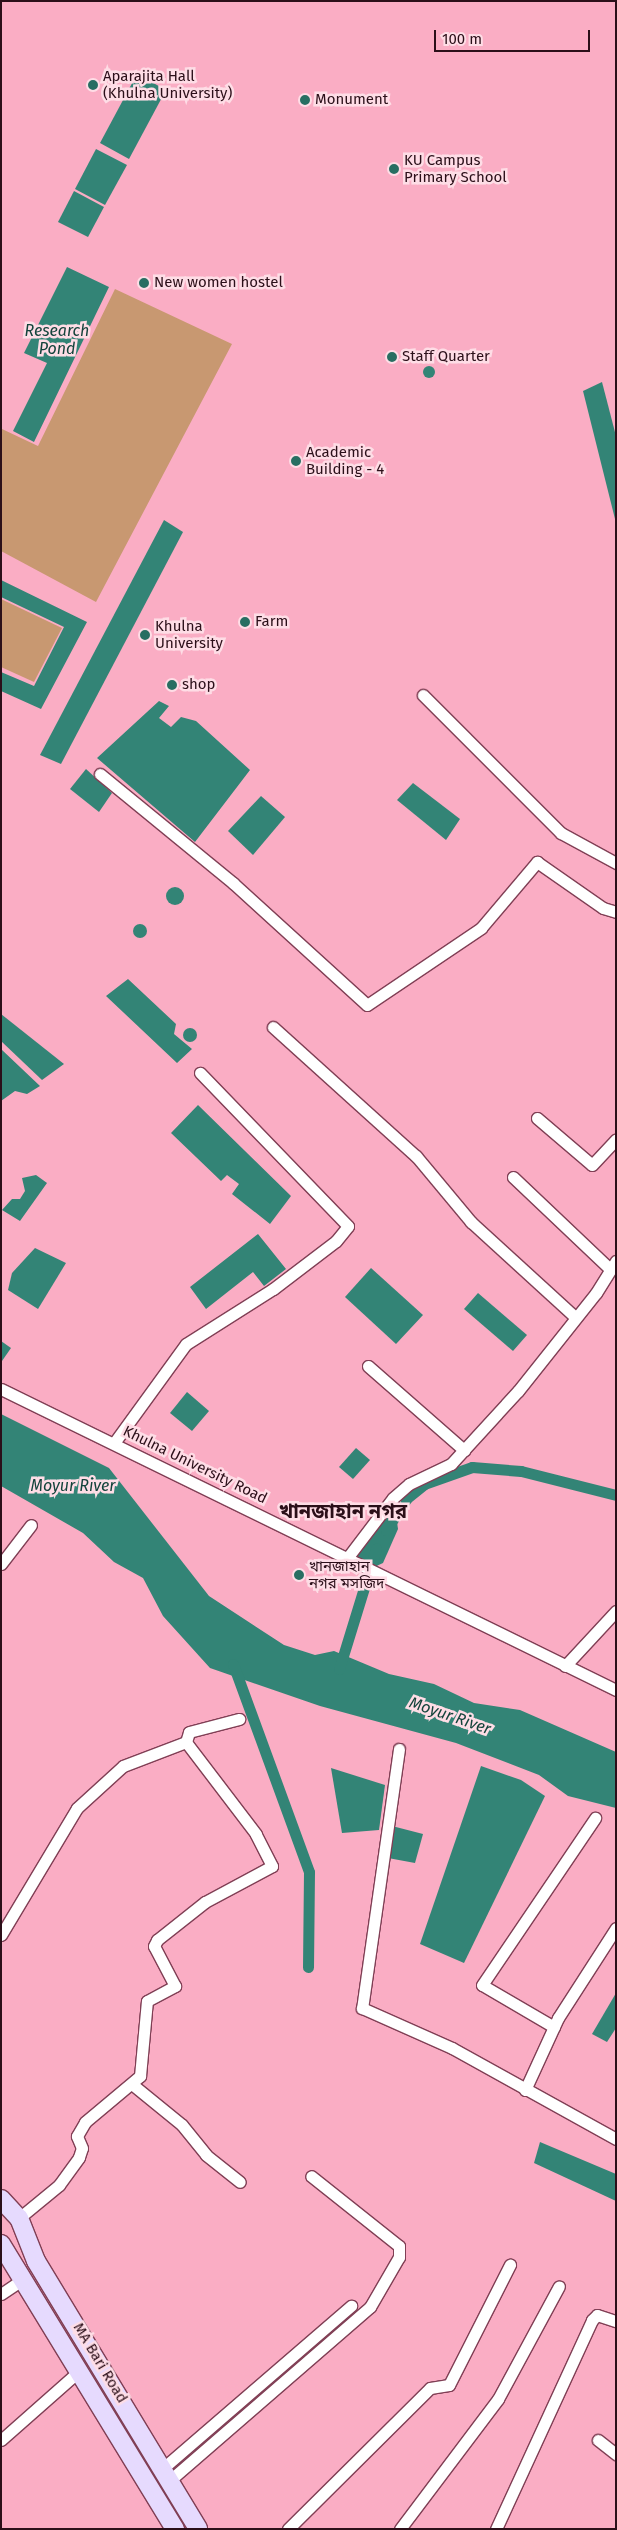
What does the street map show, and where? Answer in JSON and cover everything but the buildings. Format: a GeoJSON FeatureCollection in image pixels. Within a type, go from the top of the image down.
{"type":"FeatureCollection","features":[{"type":"Feature","properties":{"kind":"main road","name":"MA Bari Road"},"geometry":{"type":"LineString","coordinates":[[1,2199],[19,2218],[36,2260],[198,2529]]}},
{"type":"Feature","properties":{"kind":"main road","name":"MA Bari Road"},"geometry":{"type":"LineString","coordinates":[[1,2244],[80,2370],[175,2529]]}},
{"type":"Feature","properties":{"kind":"street"},"geometry":{"type":"LineString","coordinates":[[423,696],[561,833],[616,862]]}},
{"type":"Feature","properties":{"kind":"street"},"geometry":{"type":"LineString","coordinates":[[100,774],[233,883],[367,1006],[481,928],[537,862],[603,908],[616,912]]}},
{"type":"Feature","properties":{"kind":"street"},"geometry":{"type":"LineString","coordinates":[[273,1026],[416,1156],[471,1222],[575,1317]]}},
{"type":"Feature","properties":{"kind":"street"},"geometry":{"type":"LineString","coordinates":[[114,1442],[186,1344],[273,1289],[336,1241],[348,1226],[200,1073]]}},
{"type":"Feature","properties":{"kind":"street"},"geometry":{"type":"LineString","coordinates":[[537,1118],[592,1165],[615,1141]]}},
{"type":"Feature","properties":{"kind":"street"},"geometry":{"type":"LineString","coordinates":[[348,1557],[393,1498],[410,1484],[451,1464],[518,1391],[613,1265],[513,1177]]}},
{"type":"Feature","properties":{"kind":"street"},"geometry":{"type":"LineString","coordinates":[[368,1366],[464,1450]]}},
{"type":"Feature","properties":{"kind":"street","name":"Khulna University Road"},"geometry":{"type":"LineString","coordinates":[[1,1390],[114,1442],[616,1690]]}},
{"type":"Feature","properties":{"kind":"street"},"geometry":{"type":"LineString","coordinates":[[1,1564],[31,1525]]}},
{"type":"Feature","properties":{"kind":"street"},"geometry":{"type":"LineString","coordinates":[[566,1666],[616,1611]]}},
{"type":"Feature","properties":{"kind":"street"},"geometry":{"type":"LineString","coordinates":[[186,1742],[189,1732],[239,1718]]}},
{"type":"Feature","properties":{"kind":"street"},"geometry":{"type":"LineString","coordinates":[[1,1935],[77,1808],[123,1766],[186,1742]]}},
{"type":"Feature","properties":{"kind":"street"},"geometry":{"type":"LineString","coordinates":[[19,2218],[59,2185],[79,2157],[82,2148],[77,2136],[85,2122],[133,2085],[142,2071],[147,2001],[175,1986],[154,1946],[157,1940],[205,1902],[272,1866],[256,1834],[186,1742]]}},
{"type":"Feature","properties":{"kind":"street"},"geometry":{"type":"LineString","coordinates":[[399,1750],[362,2008],[452,2048],[616,2139]]}},
{"type":"Feature","properties":{"kind":"street"},"geometry":{"type":"LineString","coordinates":[[554,2027],[482,1985],[595,1818]]}},
{"type":"Feature","properties":{"kind":"street"},"geometry":{"type":"LineString","coordinates":[[526,2090],[554,2027],[616,1928]]}},
{"type":"Feature","properties":{"kind":"street"},"geometry":{"type":"LineString","coordinates":[[133,2085],[182,2125],[206,2155],[240,2182]]}},
{"type":"Feature","properties":{"kind":"street"},"geometry":{"type":"LineString","coordinates":[[165,2475],[370,2307],[400,2257],[399,2246],[311,2176]]}},
{"type":"Feature","properties":{"kind":"street"},"geometry":{"type":"LineString","coordinates":[[288,2529],[430,2388],[449,2385],[510,2265]]}},
{"type":"Feature","properties":{"kind":"street"},"geometry":{"type":"LineString","coordinates":[[1,2294],[23,2279]]}},
{"type":"Feature","properties":{"kind":"street"},"geometry":{"type":"LineString","coordinates":[[400,2529],[498,2399],[559,2286]]}},
{"type":"Feature","properties":{"kind":"street"},"geometry":{"type":"LineString","coordinates":[[165,2475],[351,2306]]}},
{"type":"Feature","properties":{"kind":"street"},"geometry":{"type":"LineString","coordinates":[[496,2529],[592,2320],[597,2315],[616,2321]]}},
{"type":"Feature","properties":{"kind":"street"},"geometry":{"type":"LineString","coordinates":[[330,2325],[338,2334]]}},
{"type":"Feature","properties":{"kind":"street"},"geometry":{"type":"LineString","coordinates":[[1,2440],[80,2370]]}},
{"type":"Feature","properties":{"kind":"street"},"geometry":{"type":"LineString","coordinates":[[598,2440],[616,2454]]}},
{"type":"Feature","properties":{"kind":"shaded area"},"geometry":{"type":"Polygon","coordinates":[[[115,289],[232,344],[96,602],[1,551],[2,429],[38,446],[115,289]]]}},
{"type":"Feature","properties":{"kind":"shaded area"},"geometry":{"type":"Polygon","coordinates":[[[1,599],[62,628],[34,682],[1,667],[1,599]]]}},
{"type":"Feature","properties":{"kind":"water"},"geometry":{"type":"Polygon","coordinates":[[[137,74],[166,90],[129,159],[100,143],[137,74]]]}},
{"type":"Feature","properties":{"kind":"water"},"geometry":{"type":"Polygon","coordinates":[[[96,149],[127,165],[105,205],[75,189],[96,149]]]}},
{"type":"Feature","properties":{"kind":"water"},"geometry":{"type":"Polygon","coordinates":[[[74,191],[104,207],[88,237],[58,222],[74,191]]]}},
{"type":"Feature","properties":{"kind":"water","name":"Research Pond"},"geometry":{"type":"Polygon","coordinates":[[[67,267],[109,287],[34,442],[13,431],[47,363],[24,353],[67,267]]]}},
{"type":"Feature","properties":{"kind":"water"},"geometry":{"type":"Polygon","coordinates":[[[429,366],[435,372],[429,378],[423,372],[429,366]]]}},
{"type":"Feature","properties":{"kind":"water"},"geometry":{"type":"Polygon","coordinates":[[[602,382],[616,436],[616,523],[583,391],[602,382]]]}},
{"type":"Feature","properties":{"kind":"water"},"geometry":{"type":"Polygon","coordinates":[[[164,520],[183,532],[61,764],[40,755],[164,520]]]}},
{"type":"Feature","properties":{"kind":"water"},"geometry":{"type":"Polygon","coordinates":[[[1,580],[87,622],[41,709],[1,691],[1,672],[34,686],[64,627],[1,597],[1,580]]]}},
{"type":"Feature","properties":{"kind":"water"},"geometry":{"type":"Polygon","coordinates":[[[159,701],[169,706],[159,718],[171,727],[181,717],[196,721],[250,770],[195,842],[97,758],[159,701]]]}},
{"type":"Feature","properties":{"kind":"water"},"geometry":{"type":"Polygon","coordinates":[[[86,769],[112,793],[99,812],[70,789],[86,769]]]}},
{"type":"Feature","properties":{"kind":"water"},"geometry":{"type":"Polygon","coordinates":[[[413,783],[460,819],[446,840],[397,800],[413,783]]]}},
{"type":"Feature","properties":{"kind":"water"},"geometry":{"type":"Polygon","coordinates":[[[261,796],[285,817],[253,855],[228,831],[261,796]]]}},
{"type":"Feature","properties":{"kind":"water"},"geometry":{"type":"Polygon","coordinates":[[[175,887],[181,890],[184,896],[181,902],[175,905],[169,902],[166,896],[169,890],[175,887]]]}},
{"type":"Feature","properties":{"kind":"water"},"geometry":{"type":"Polygon","coordinates":[[[137,924],[143,924],[147,931],[143,938],[137,938],[133,934],[133,928],[137,924]]]}},
{"type":"Feature","properties":{"kind":"water"},"geometry":{"type":"Polygon","coordinates":[[[128,979],[176,1024],[174,1034],[192,1049],[177,1063],[106,996],[128,979]]]}},
{"type":"Feature","properties":{"kind":"water"},"geometry":{"type":"Polygon","coordinates":[[[1,1014],[64,1064],[42,1080],[1,1041],[1,1014]]]}},
{"type":"Feature","properties":{"kind":"water"},"geometry":{"type":"Polygon","coordinates":[[[187,1028],[193,1028],[197,1035],[193,1042],[187,1042],[183,1038],[183,1032],[187,1028]]]}},
{"type":"Feature","properties":{"kind":"water"},"geometry":{"type":"Polygon","coordinates":[[[1,1049],[40,1086],[27,1094],[15,1091],[1,1101],[1,1049]]]}},
{"type":"Feature","properties":{"kind":"water"},"geometry":{"type":"Polygon","coordinates":[[[198,1105],[291,1196],[270,1224],[232,1194],[239,1184],[227,1175],[221,1181],[171,1133],[198,1105]]]}},
{"type":"Feature","properties":{"kind":"water"},"geometry":{"type":"Polygon","coordinates":[[[36,1175],[47,1183],[20,1221],[2,1210],[12,1199],[20,1199],[25,1191],[22,1178],[36,1175]]]}},
{"type":"Feature","properties":{"kind":"water"},"geometry":{"type":"Polygon","coordinates":[[[258,1234],[286,1269],[264,1286],[253,1272],[206,1309],[190,1287],[258,1234]]]}},
{"type":"Feature","properties":{"kind":"water"},"geometry":{"type":"Polygon","coordinates":[[[35,1248],[66,1263],[38,1309],[8,1290],[12,1273],[35,1248]]]}},
{"type":"Feature","properties":{"kind":"water"},"geometry":{"type":"Polygon","coordinates":[[[371,1268],[423,1315],[396,1344],[345,1297],[371,1268]]]}},
{"type":"Feature","properties":{"kind":"water"},"geometry":{"type":"Polygon","coordinates":[[[478,1293],[527,1335],[513,1351],[464,1309],[478,1293]]]}},
{"type":"Feature","properties":{"kind":"water"},"geometry":{"type":"Polygon","coordinates":[[[1,1341],[11,1348],[2,1361],[1,1360],[1,1341]]]}},
{"type":"Feature","properties":{"kind":"water"},"geometry":{"type":"Polygon","coordinates":[[[187,1392],[209,1411],[192,1431],[170,1413],[187,1392]]]}},
{"type":"Feature","properties":{"kind":"water","name":"Moyur River"},"geometry":{"type":"Polygon","coordinates":[[[1,1414],[109,1468],[209,1596],[284,1645],[315,1655],[334,1651],[389,1674],[434,1684],[474,1703],[520,1710],[616,1752],[616,1808],[568,1796],[539,1775],[456,1743],[320,1706],[210,1668],[163,1616],[143,1578],[114,1562],[83,1533],[1,1486],[1,1414]]]}},
{"type":"Feature","properties":{"kind":"water"},"geometry":{"type":"Polygon","coordinates":[[[356,1448],[370,1460],[353,1479],[339,1467],[356,1448]]]}},
{"type":"Feature","properties":{"kind":"water"},"geometry":{"type":"Polygon","coordinates":[[[383,1515],[397,1522],[398,1529],[383,1563],[372,1568],[357,1556],[383,1515]]]}},
{"type":"Feature","properties":{"kind":"water"},"geometry":{"type":"Polygon","coordinates":[[[481,1766],[521,1780],[545,1796],[464,1963],[420,1944],[481,1766]]]}},
{"type":"Feature","properties":{"kind":"water"},"geometry":{"type":"Polygon","coordinates":[[[331,1768],[385,1785],[379,1830],[342,1833],[331,1768]]]}},
{"type":"Feature","properties":{"kind":"water"},"geometry":{"type":"Polygon","coordinates":[[[392,1826],[423,1834],[415,1863],[388,1858],[392,1826]]]}},
{"type":"Feature","properties":{"kind":"water"},"geometry":{"type":"Polygon","coordinates":[[[616,1993],[616,2028],[607,2042],[592,2034],[616,1993]]]}},
{"type":"Feature","properties":{"kind":"water"},"geometry":{"type":"Polygon","coordinates":[[[540,2142],[616,2174],[616,2201],[534,2163],[540,2142]]]}},
{"type":"Feature","properties":{"kind":"waterway"},"geometry":{"type":"LineString","coordinates":[[386,1530],[407,1498],[424,1484],[472,1467],[521,1471],[616,1495]]}},
{"type":"Feature","properties":{"kind":"waterway"},"geometry":{"type":"LineString","coordinates":[[339,1669],[376,1549]]}},
{"type":"Feature","properties":{"kind":"waterway"},"geometry":{"type":"LineString","coordinates":[[233,1664],[309,1872],[308,1967]]}},
{"type":"Feature","properties":{"kind":"place","name":"Aparajita Hall (Khulna University)"},"geometry":{"type":"Point","coordinates":[93,85]}},
{"type":"Feature","properties":{"kind":"place","name":"Monument"},"geometry":{"type":"Point","coordinates":[305,100]}},
{"type":"Feature","properties":{"kind":"place","name":"KU Campus Primary School"},"geometry":{"type":"Point","coordinates":[394,169]}},
{"type":"Feature","properties":{"kind":"place","name":"New women hostel"},"geometry":{"type":"Point","coordinates":[144,283]}},
{"type":"Feature","properties":{"kind":"place","name":"Staff Quarter"},"geometry":{"type":"Point","coordinates":[392,357]}},
{"type":"Feature","properties":{"kind":"place","name":"Academic Building - 4"},"geometry":{"type":"Point","coordinates":[296,461]}},
{"type":"Feature","properties":{"kind":"place","name":"Farm"},"geometry":{"type":"Point","coordinates":[245,622]}},
{"type":"Feature","properties":{"kind":"place","name":"Khulna University"},"geometry":{"type":"Point","coordinates":[145,635]}},
{"type":"Feature","properties":{"kind":"place","name":"shop"},"geometry":{"type":"Point","coordinates":[172,685]}},
{"type":"Feature","properties":{"kind":"place","name":"খানজাহান নগর মসজিদ"},"geometry":{"type":"Point","coordinates":[299,1575]}},
{"type":"Feature","properties":{"kind":"district","name":"খানজাহান নগর"},"geometry":{"type":"Point","coordinates":[343,1511]}}]}
